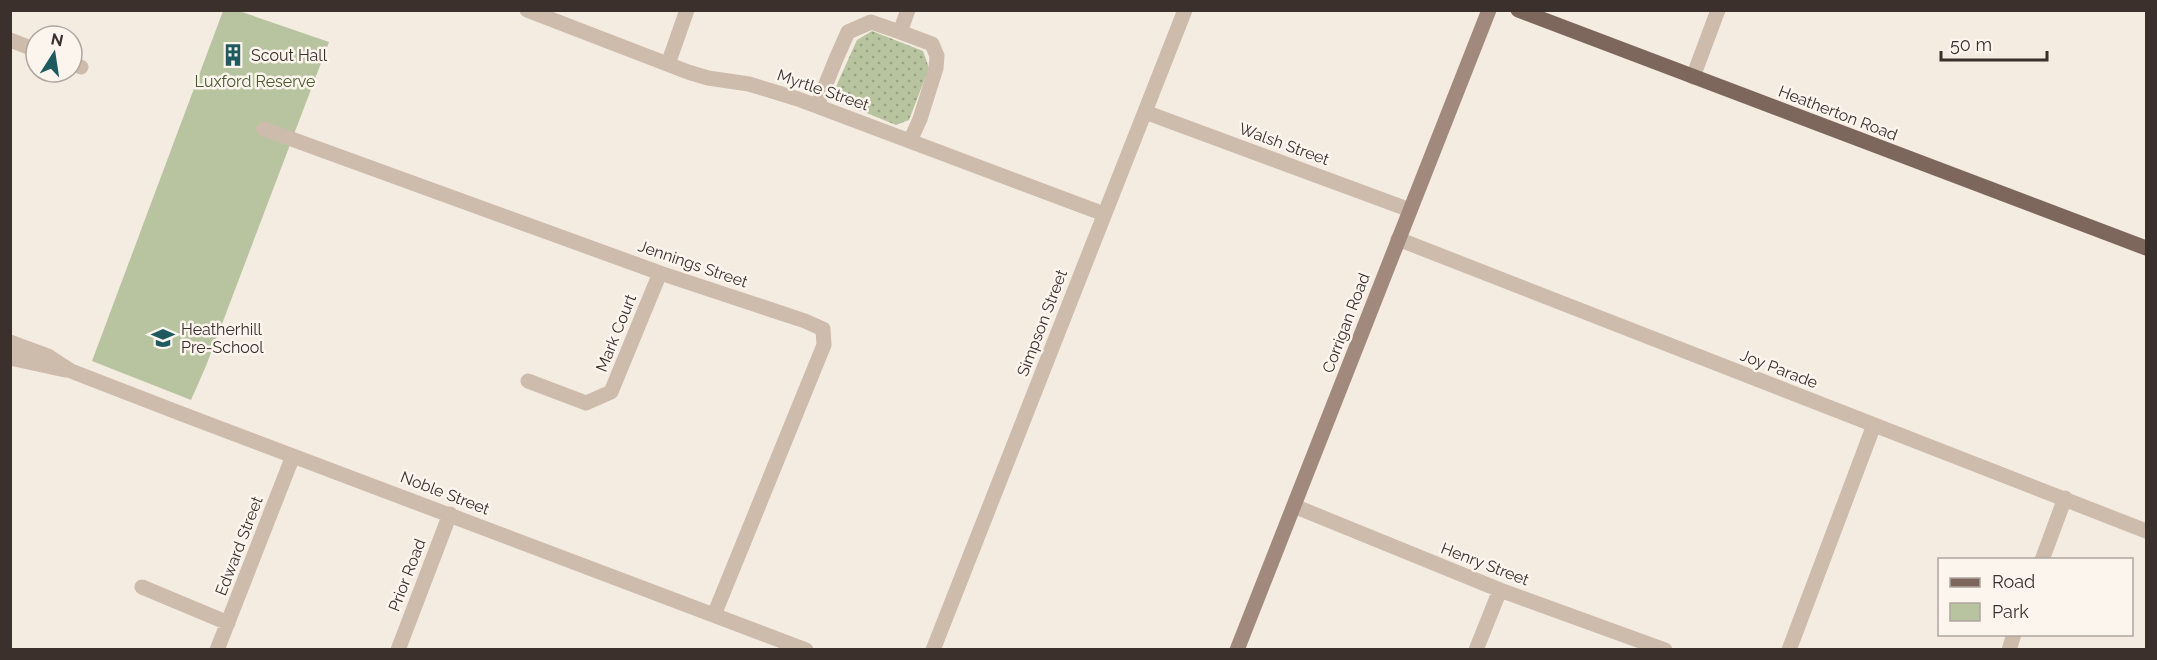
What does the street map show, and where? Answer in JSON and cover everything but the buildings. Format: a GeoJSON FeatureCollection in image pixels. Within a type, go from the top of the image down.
{"type":"FeatureCollection","features":[{"type":"Feature","properties":{"kind":"main road","name":"Corrigan Road"},"geometry":{"type":"LineString","coordinates":[[1237,650],[1489,10]]}},
{"type":"Feature","properties":{"kind":"main road","name":"Heatherton Road"},"geometry":{"type":"LineString","coordinates":[[1518,10],[2146,248]]}},
{"type":"Feature","properties":{"kind":"street","name":"Myrtle Street"},"geometry":{"type":"LineString","coordinates":[[527,10],[708,78],[749,84],[817,106],[1104,214]]}},
{"type":"Feature","properties":{"kind":"street"},"geometry":{"type":"LineString","coordinates":[[668,64],[687,10]]}},
{"type":"Feature","properties":{"kind":"street"},"geometry":{"type":"LineString","coordinates":[[900,32],[908,10]]}},
{"type":"Feature","properties":{"kind":"street","name":"Simpson Street"},"geometry":{"type":"LineString","coordinates":[[933,650],[1185,10]]}},
{"type":"Feature","properties":{"kind":"street"},"geometry":{"type":"LineString","coordinates":[[1693,77],[1718,10]]}},
{"type":"Feature","properties":{"kind":"street"},"geometry":{"type":"LineString","coordinates":[[817,106],[848,32],[871,22],[932,44],[938,56],[936,68],[920,119],[910,141]]}},
{"type":"Feature","properties":{"kind":"street","name":"Walsh Street"},"geometry":{"type":"LineString","coordinates":[[1145,112],[1410,210]]}},
{"type":"Feature","properties":{"kind":"street","name":"Jennings Street"},"geometry":{"type":"LineString","coordinates":[[264,129],[660,273],[823,329],[824,345],[714,615]]}},
{"type":"Feature","properties":{"kind":"street","name":"Joy Parade"},"geometry":{"type":"LineString","coordinates":[[1398,239],[2146,531]]}},
{"type":"Feature","properties":{"kind":"street","name":"Mark Court"},"geometry":{"type":"LineString","coordinates":[[528,381],[586,403],[611,392],[660,273]]}},
{"type":"Feature","properties":{"kind":"street","name":"Noble Street"},"geometry":{"type":"LineString","coordinates":[[10,342],[48,356],[71,370],[293,456],[806,650]]}},
{"type":"Feature","properties":{"kind":"street","name":"Noble Street"},"geometry":{"type":"LineString","coordinates":[[10,358],[19,358],[45,367],[71,370]]}},
{"type":"Feature","properties":{"kind":"street"},"geometry":{"type":"LineString","coordinates":[[1789,650],[1874,425]]}},
{"type":"Feature","properties":{"kind":"street","name":"Edward Street"},"geometry":{"type":"LineString","coordinates":[[217,650],[293,456]]}},
{"type":"Feature","properties":{"kind":"street"},"geometry":{"type":"LineString","coordinates":[[2043,558],[2065,498]]}},
{"type":"Feature","properties":{"kind":"street","name":"Henry Street"},"geometry":{"type":"LineString","coordinates":[[1294,506],[1500,590],[1665,650]]}},
{"type":"Feature","properties":{"kind":"street","name":"Prior Road"},"geometry":{"type":"LineString","coordinates":[[398,650],[450,514]]}},
{"type":"Feature","properties":{"kind":"street"},"geometry":{"type":"LineString","coordinates":[[142,587],[228,623]]}},
{"type":"Feature","properties":{"kind":"street"},"geometry":{"type":"LineString","coordinates":[[1476,650],[1500,590]]}},
{"type":"Feature","properties":{"kind":"green space","name":"Luxford Reserve"},"geometry":{"type":"Polygon","coordinates":[[[223,11],[239,11],[329,42],[191,400],[92,361],[223,11]]]}},
{"type":"Feature","properties":{"kind":"green space"},"geometry":{"type":"Polygon","coordinates":[[[872,31],[923,51],[929,68],[909,120],[896,125],[837,101],[834,91],[857,40],[872,31]]]}},
{"type":"Feature","properties":{"kind":"place","name":"Scout Hall"},"geometry":{"type":"Point","coordinates":[233,55]}},
{"type":"Feature","properties":{"kind":"place","name":"Heatherhill Pre-School"},"geometry":{"type":"Point","coordinates":[163,338]}}]}
